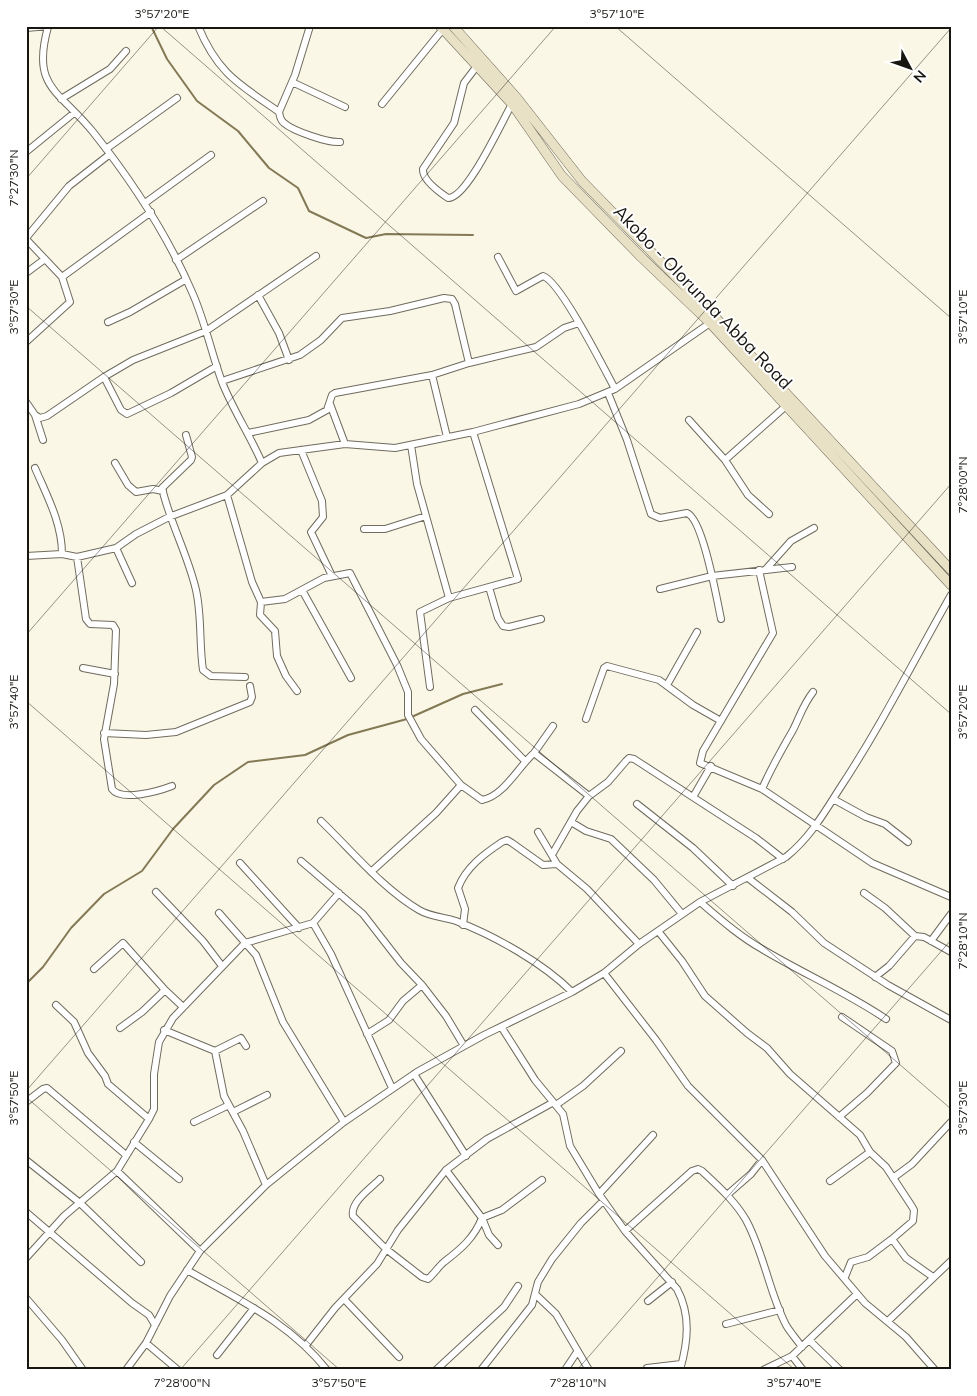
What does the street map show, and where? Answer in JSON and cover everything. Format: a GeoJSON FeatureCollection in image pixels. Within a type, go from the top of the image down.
{"type":"FeatureCollection","features":[{"type":"Feature","properties":{"kind":"main road","name":"Akobo - Olorunda Abba Road"},"geometry":{"type":"LineString","coordinates":[[446,27],[477,66],[512,104],[562,176],[710,323],[951,585]]}},
{"type":"Feature","properties":{"kind":"main road","name":"Akobo - Olorunda Abba Road"},"geometry":{"type":"LineString","coordinates":[[446,27],[517,98],[572,170],[716,318],[951,570]]}},
{"type":"Feature","properties":{"kind":"main road"},"geometry":{"type":"LineString","coordinates":[[602,217],[610,210]]}},
{"type":"Feature","properties":{"kind":"street"},"geometry":{"type":"LineString","coordinates":[[26,28],[49,26],[41,58],[43,72],[61,99],[108,151],[151,212],[185,280],[192,290],[222,382],[262,463]]}},
{"type":"Feature","properties":{"kind":"street"},"geometry":{"type":"LineString","coordinates":[[198,26],[214,58],[233,79],[280,112]]}},
{"type":"Feature","properties":{"kind":"street"},"geometry":{"type":"LineString","coordinates":[[310,26],[280,112],[282,122],[331,143],[340,142]]}},
{"type":"Feature","properties":{"kind":"street"},"geometry":{"type":"LineString","coordinates":[[382,104],[446,27]]}},
{"type":"Feature","properties":{"kind":"street"},"geometry":{"type":"LineString","coordinates":[[61,99],[110,69],[126,51]]}},
{"type":"Feature","properties":{"kind":"street"},"geometry":{"type":"LineString","coordinates":[[477,66],[464,83],[454,123],[423,169],[423,175],[433,186],[448,198],[459,194],[473,175],[512,104]]}},
{"type":"Feature","properties":{"kind":"street"},"geometry":{"type":"LineString","coordinates":[[292,82],[345,107]]}},
{"type":"Feature","properties":{"kind":"street"},"geometry":{"type":"LineString","coordinates":[[26,342],[70,302],[62,277],[26,238],[69,186],[108,151],[177,98]]}},
{"type":"Feature","properties":{"kind":"street"},"geometry":{"type":"LineString","coordinates":[[26,152],[74,113]]}},
{"type":"Feature","properties":{"kind":"street"},"geometry":{"type":"LineString","coordinates":[[145,203],[211,155]]}},
{"type":"Feature","properties":{"kind":"street"},"geometry":{"type":"LineString","coordinates":[[176,260],[263,201]]}},
{"type":"Feature","properties":{"kind":"street"},"geometry":{"type":"LineString","coordinates":[[62,277],[151,212]]}},
{"type":"Feature","properties":{"kind":"street"},"geometry":{"type":"LineString","coordinates":[[35,415],[40,418],[58,410],[104,377],[133,360],[206,331],[316,256]]}},
{"type":"Feature","properties":{"kind":"street"},"geometry":{"type":"LineString","coordinates":[[498,257],[516,290],[544,276],[547,277],[579,323],[615,389]]}},
{"type":"Feature","properties":{"kind":"street"},"geometry":{"type":"LineString","coordinates":[[26,273],[45,259]]}},
{"type":"Feature","properties":{"kind":"street"},"geometry":{"type":"LineString","coordinates":[[108,322],[130,312],[185,280]]}},
{"type":"Feature","properties":{"kind":"street"},"geometry":{"type":"LineString","coordinates":[[258,295],[279,334],[289,360]]}},
{"type":"Feature","properties":{"kind":"street"},"geometry":{"type":"LineString","coordinates":[[222,382],[289,360],[314,345],[342,318],[449,298],[455,304],[469,363]]}},
{"type":"Feature","properties":{"kind":"street"},"geometry":{"type":"LineString","coordinates":[[248,433],[309,420],[323,413],[330,404],[332,395],[336,393],[432,375],[469,363],[536,347],[564,328],[579,323]]}},
{"type":"Feature","properties":{"kind":"street"},"geometry":{"type":"LineString","coordinates":[[26,556],[62,554],[77,557],[116,548],[136,534],[169,517],[227,495],[262,463],[279,453],[345,444],[385,448],[412,445],[473,432],[579,404],[615,389],[710,323]]}},
{"type":"Feature","properties":{"kind":"street"},"geometry":{"type":"LineString","coordinates":[[104,377],[121,410],[128,414],[171,393],[217,366]]}},
{"type":"Feature","properties":{"kind":"street"},"geometry":{"type":"LineString","coordinates":[[432,375],[447,438]]}},
{"type":"Feature","properties":{"kind":"street"},"geometry":{"type":"LineString","coordinates":[[608,393],[627,440],[651,514],[660,518],[687,513],[691,514],[695,520],[712,576],[721,619]]}},
{"type":"Feature","properties":{"kind":"street"},"geometry":{"type":"LineString","coordinates":[[26,402],[35,415],[43,440]]}},
{"type":"Feature","properties":{"kind":"street"},"geometry":{"type":"LineString","coordinates":[[330,404],[345,444]]}},
{"type":"Feature","properties":{"kind":"street"},"geometry":{"type":"LineString","coordinates":[[726,460],[786,406]]}},
{"type":"Feature","properties":{"kind":"street"},"geometry":{"type":"LineString","coordinates":[[689,420],[726,460],[742,489],[769,514]]}},
{"type":"Feature","properties":{"kind":"street"},"geometry":{"type":"LineString","coordinates":[[430,687],[420,616],[423,609],[448,598],[518,579],[473,432]]}},
{"type":"Feature","properties":{"kind":"street"},"geometry":{"type":"LineString","coordinates":[[186,435],[192,457],[162,486],[169,517],[182,547],[196,589],[203,670],[210,676],[245,677]]}},
{"type":"Feature","properties":{"kind":"street"},"geometry":{"type":"LineString","coordinates":[[412,445],[417,484],[448,598]]}},
{"type":"Feature","properties":{"kind":"street"},"geometry":{"type":"LineString","coordinates":[[301,450],[322,501],[324,517],[311,532],[332,576]]}},
{"type":"Feature","properties":{"kind":"street"},"geometry":{"type":"LineString","coordinates":[[115,463],[128,485],[136,492],[153,489],[163,491]]}},
{"type":"Feature","properties":{"kind":"street"},"geometry":{"type":"LineString","coordinates":[[36,468],[59,526],[62,539],[62,554]]}},
{"type":"Feature","properties":{"kind":"street"},"geometry":{"type":"LineString","coordinates":[[227,495],[252,582],[261,602],[260,615],[275,631],[277,656],[286,676],[297,692]]}},
{"type":"Feature","properties":{"kind":"street"},"geometry":{"type":"LineString","coordinates":[[364,529],[385,529],[426,516]]}},
{"type":"Feature","properties":{"kind":"street"},"geometry":{"type":"LineString","coordinates":[[762,570],[791,541],[814,528]]}},
{"type":"Feature","properties":{"kind":"street"},"geometry":{"type":"LineString","coordinates":[[116,548],[132,583]]}},
{"type":"Feature","properties":{"kind":"street"},"geometry":{"type":"LineString","coordinates":[[77,557],[86,619],[90,624],[112,625],[116,630],[115,674],[104,733],[107,768],[114,792],[121,795],[150,792],[172,786]]}},
{"type":"Feature","properties":{"kind":"street"},"geometry":{"type":"LineString","coordinates":[[660,589],[712,576],[792,567]]}},
{"type":"Feature","properties":{"kind":"street"},"geometry":{"type":"LineString","coordinates":[[762,570],[773,633],[721,721],[700,759],[700,763],[705,767],[711,766],[762,789],[872,863],[951,897]]}},
{"type":"Feature","properties":{"kind":"street"},"geometry":{"type":"LineString","coordinates":[[261,602],[285,599],[317,581],[332,576],[348,573],[352,575],[381,637],[397,665],[408,692],[407,711],[424,744],[461,785],[482,800],[488,799],[504,786],[524,761],[534,752],[553,726]]}},
{"type":"Feature","properties":{"kind":"street"},"geometry":{"type":"LineString","coordinates":[[489,587],[498,618],[503,626],[509,627],[540,619]]}},
{"type":"Feature","properties":{"kind":"street"},"geometry":{"type":"LineString","coordinates":[[302,590],[351,678]]}},
{"type":"Feature","properties":{"kind":"street"},"geometry":{"type":"LineString","coordinates":[[126,1370],[146,1343],[170,1296],[200,1250],[266,1185],[344,1122],[414,1074],[464,1046],[572,992],[604,973],[639,944],[700,902],[748,878],[796,850],[818,825],[872,740],[951,595]]}},
{"type":"Feature","properties":{"kind":"street"},"geometry":{"type":"LineString","coordinates":[[667,685],[697,632]]}},
{"type":"Feature","properties":{"kind":"street"},"geometry":{"type":"LineString","coordinates":[[586,719],[604,668],[612,667],[667,685],[693,705],[721,721]]}},
{"type":"Feature","properties":{"kind":"street"},"geometry":{"type":"LineString","coordinates":[[83,668],[115,674]]}},
{"type":"Feature","properties":{"kind":"street"},"geometry":{"type":"LineString","coordinates":[[104,733],[146,735],[186,729],[250,702],[252,697],[250,686]]}},
{"type":"Feature","properties":{"kind":"street"},"geometry":{"type":"LineString","coordinates":[[762,789],[776,757],[794,727],[800,710],[813,692]]}},
{"type":"Feature","properties":{"kind":"street"},"geometry":{"type":"LineString","coordinates":[[475,710],[524,761]]}},
{"type":"Feature","properties":{"kind":"street"},"geometry":{"type":"LineString","coordinates":[[534,752],[589,796]]}},
{"type":"Feature","properties":{"kind":"street"},"geometry":{"type":"LineString","coordinates":[[553,853],[589,796],[608,782],[629,758],[649,768],[756,838],[783,859]]}},
{"type":"Feature","properties":{"kind":"street"},"geometry":{"type":"LineString","coordinates":[[693,798],[711,766]]}},
{"type":"Feature","properties":{"kind":"street"},"geometry":{"type":"LineString","coordinates":[[372,871],[421,828],[461,785]]}},
{"type":"Feature","properties":{"kind":"street"},"geometry":{"type":"LineString","coordinates":[[833,799],[866,817],[885,824],[908,842]]}},
{"type":"Feature","properties":{"kind":"street"},"geometry":{"type":"LineString","coordinates":[[637,804],[669,827],[733,886]]}},
{"type":"Feature","properties":{"kind":"street"},"geometry":{"type":"LineString","coordinates":[[321,821],[399,896],[422,912],[463,925],[541,965],[552,972],[572,992]]}},
{"type":"Feature","properties":{"kind":"street"},"geometry":{"type":"LineString","coordinates":[[571,822],[586,831],[611,839],[654,880],[682,914]]}},
{"type":"Feature","properties":{"kind":"street"},"geometry":{"type":"LineString","coordinates":[[538,832],[553,853],[557,864],[587,889],[639,944]]}},
{"type":"Feature","properties":{"kind":"street"},"geometry":{"type":"LineString","coordinates":[[463,925],[465,909],[458,888],[462,878],[476,860],[502,842],[506,840],[512,842],[537,863],[543,865],[557,864]]}},
{"type":"Feature","properties":{"kind":"street"},"geometry":{"type":"LineString","coordinates":[[301,862],[363,914],[446,1016],[464,1046]]}},
{"type":"Feature","properties":{"kind":"street"},"geometry":{"type":"LineString","coordinates":[[240,863],[299,928]]}},
{"type":"Feature","properties":{"kind":"street"},"geometry":{"type":"LineString","coordinates":[[748,878],[792,912],[820,939],[875,977],[951,1020]]}},
{"type":"Feature","properties":{"kind":"street"},"geometry":{"type":"LineString","coordinates":[[156,892],[203,941],[222,966]]}},
{"type":"Feature","properties":{"kind":"street"},"geometry":{"type":"LineString","coordinates":[[26,1258],[80,1203],[117,1171],[154,1109],[154,1074],[158,1042],[164,1030],[182,1006],[245,943],[254,938],[299,928],[312,923],[339,893]]}},
{"type":"Feature","properties":{"kind":"street"},"geometry":{"type":"LineString","coordinates":[[864,893],[885,908],[915,936]]}},
{"type":"Feature","properties":{"kind":"street"},"geometry":{"type":"LineString","coordinates":[[700,902],[722,922],[761,948],[851,996],[886,1019]]}},
{"type":"Feature","properties":{"kind":"street"},"geometry":{"type":"LineString","coordinates":[[219,913],[256,956],[283,1022],[344,1122]]}},
{"type":"Feature","properties":{"kind":"street"},"geometry":{"type":"LineString","coordinates":[[931,940],[951,914]]}},
{"type":"Feature","properties":{"kind":"street"},"geometry":{"type":"LineString","coordinates":[[312,923],[331,954],[392,1088]]}},
{"type":"Feature","properties":{"kind":"street"},"geometry":{"type":"LineString","coordinates":[[658,931],[682,961],[705,996],[772,1052],[790,1074],[860,1135],[870,1152],[893,1178],[911,1204],[914,1215],[913,1221],[868,1257],[851,1262],[845,1277]]}},
{"type":"Feature","properties":{"kind":"street"},"geometry":{"type":"LineString","coordinates":[[875,977],[889,966],[915,936],[920,935],[951,952]]}},
{"type":"Feature","properties":{"kind":"street"},"geometry":{"type":"LineString","coordinates":[[94,969],[124,943],[165,990],[182,1006]]}},
{"type":"Feature","properties":{"kind":"street"},"geometry":{"type":"LineString","coordinates":[[604,973],[656,1040],[688,1086],[762,1160],[820,1250],[845,1277],[857,1294],[888,1321],[935,1370]]}},
{"type":"Feature","properties":{"kind":"street"},"geometry":{"type":"LineString","coordinates":[[366,1034],[389,1020],[404,1001],[422,985]]}},
{"type":"Feature","properties":{"kind":"street"},"geometry":{"type":"LineString","coordinates":[[120,1028],[142,1012],[165,990]]}},
{"type":"Feature","properties":{"kind":"street"},"geometry":{"type":"LineString","coordinates":[[56,1005],[74,1022],[88,1053],[105,1076],[108,1084],[149,1119]]}},
{"type":"Feature","properties":{"kind":"street"},"geometry":{"type":"LineString","coordinates":[[839,1118],[896,1063],[892,1052],[842,1017]]}},
{"type":"Feature","properties":{"kind":"street"},"geometry":{"type":"LineString","coordinates":[[502,1028],[534,1080],[563,1114],[570,1146],[603,1201],[625,1231],[672,1282],[683,1300],[687,1320],[686,1348],[680,1367],[647,1368]]}},
{"type":"Feature","properties":{"kind":"street"},"geometry":{"type":"LineString","coordinates":[[164,1030],[214,1051],[241,1038],[246,1046]]}},
{"type":"Feature","properties":{"kind":"street"},"geometry":{"type":"LineString","coordinates":[[214,1051],[222,1088],[266,1185]]}},
{"type":"Feature","properties":{"kind":"street"},"geometry":{"type":"LineString","coordinates":[[306,1345],[377,1264],[417,1205],[446,1170],[487,1139],[554,1104],[583,1086],[621,1051]]}},
{"type":"Feature","properties":{"kind":"street"},"geometry":{"type":"LineString","coordinates":[[414,1074],[466,1156]]}},
{"type":"Feature","properties":{"kind":"street"},"geometry":{"type":"LineString","coordinates":[[26,1102],[47,1088],[126,1155]]}},
{"type":"Feature","properties":{"kind":"street"},"geometry":{"type":"LineString","coordinates":[[233,1112],[267,1095]]}},
{"type":"Feature","properties":{"kind":"street"},"geometry":{"type":"LineString","coordinates":[[194,1122],[229,1105]]}},
{"type":"Feature","properties":{"kind":"street"},"geometry":{"type":"LineString","coordinates":[[893,1178],[912,1164],[951,1122]]}},
{"type":"Feature","properties":{"kind":"street"},"geometry":{"type":"LineString","coordinates":[[599,1194],[653,1135]]}},
{"type":"Feature","properties":{"kind":"street"},"geometry":{"type":"LineString","coordinates":[[134,1142],[179,1180]]}},
{"type":"Feature","properties":{"kind":"street"},"geometry":{"type":"LineString","coordinates":[[830,1181],[870,1152]]}},
{"type":"Feature","properties":{"kind":"street"},"geometry":{"type":"LineString","coordinates":[[26,1160],[80,1203],[141,1262]]}},
{"type":"Feature","properties":{"kind":"street"},"geometry":{"type":"LineString","coordinates":[[727,1196],[751,1174],[762,1160]]}},
{"type":"Feature","properties":{"kind":"street"},"geometry":{"type":"LineString","coordinates":[[625,1231],[692,1171],[698,1169],[727,1196],[751,1231],[787,1326],[802,1347]]}},
{"type":"Feature","properties":{"kind":"street"},"geometry":{"type":"LineString","coordinates":[[446,1170],[482,1218],[489,1235],[498,1245]]}},
{"type":"Feature","properties":{"kind":"street"},"geometry":{"type":"LineString","coordinates":[[117,1171],[200,1250]]}},
{"type":"Feature","properties":{"kind":"street"},"geometry":{"type":"LineString","coordinates":[[380,1179],[352,1210],[357,1221],[386,1249],[422,1277],[428,1279],[444,1262],[459,1251],[475,1232],[482,1218],[502,1210],[542,1180]]}},
{"type":"Feature","properties":{"kind":"street"},"geometry":{"type":"LineString","coordinates":[[481,1370],[532,1305],[538,1282],[552,1259],[581,1223],[603,1201]]}},
{"type":"Feature","properties":{"kind":"street"},"geometry":{"type":"LineString","coordinates":[[26,1212],[51,1231],[132,1303],[149,1315],[155,1325]]}},
{"type":"Feature","properties":{"kind":"street"},"geometry":{"type":"LineString","coordinates":[[892,1239],[906,1258],[933,1278]]}},
{"type":"Feature","properties":{"kind":"street"},"geometry":{"type":"LineString","coordinates":[[888,1321],[951,1261]]}},
{"type":"Feature","properties":{"kind":"street"},"geometry":{"type":"LineString","coordinates":[[187,1270],[277,1321],[306,1345],[327,1370]]}},
{"type":"Feature","properties":{"kind":"street"},"geometry":{"type":"LineString","coordinates":[[648,1301],[672,1282]]}},
{"type":"Feature","properties":{"kind":"street"},"geometry":{"type":"LineString","coordinates":[[436,1370],[492,1319],[518,1286]]}},
{"type":"Feature","properties":{"kind":"street"},"geometry":{"type":"LineString","coordinates":[[535,1294],[556,1314],[589,1370]]}},
{"type":"Feature","properties":{"kind":"street"},"geometry":{"type":"LineString","coordinates":[[763,1370],[792,1356],[857,1294]]}},
{"type":"Feature","properties":{"kind":"street"},"geometry":{"type":"LineString","coordinates":[[26,1298],[62,1340],[83,1370]]}},
{"type":"Feature","properties":{"kind":"street"},"geometry":{"type":"LineString","coordinates":[[344,1300],[399,1357]]}},
{"type":"Feature","properties":{"kind":"street"},"geometry":{"type":"LineString","coordinates":[[217,1355],[254,1308]]}},
{"type":"Feature","properties":{"kind":"street"},"geometry":{"type":"LineString","coordinates":[[726,1324],[780,1310]]}},
{"type":"Feature","properties":{"kind":"street"},"geometry":{"type":"LineString","coordinates":[[809,1340],[840,1370]]}},
{"type":"Feature","properties":{"kind":"street"},"geometry":{"type":"LineString","coordinates":[[146,1343],[178,1370]]}},
{"type":"Feature","properties":{"kind":"street"},"geometry":{"type":"LineString","coordinates":[[565,1370],[577,1352]]}},
{"type":"Feature","properties":{"kind":"street"},"geometry":{"type":"LineString","coordinates":[[792,1356],[803,1370]]}},
{"type":"Feature","properties":{"kind":"waterway"},"geometry":{"type":"LineString","coordinates":[[151,26],[167,59],[197,101],[238,131],[269,168],[298,188],[309,211],[366,238],[386,234],[473,235]]}},
{"type":"Feature","properties":{"kind":"waterway"},"geometry":{"type":"LineString","coordinates":[[26,984],[43,967],[71,928],[104,894],[142,871],[173,829],[214,785],[248,762],[305,755],[348,735],[407,719],[463,694],[502,684]]}}]}
